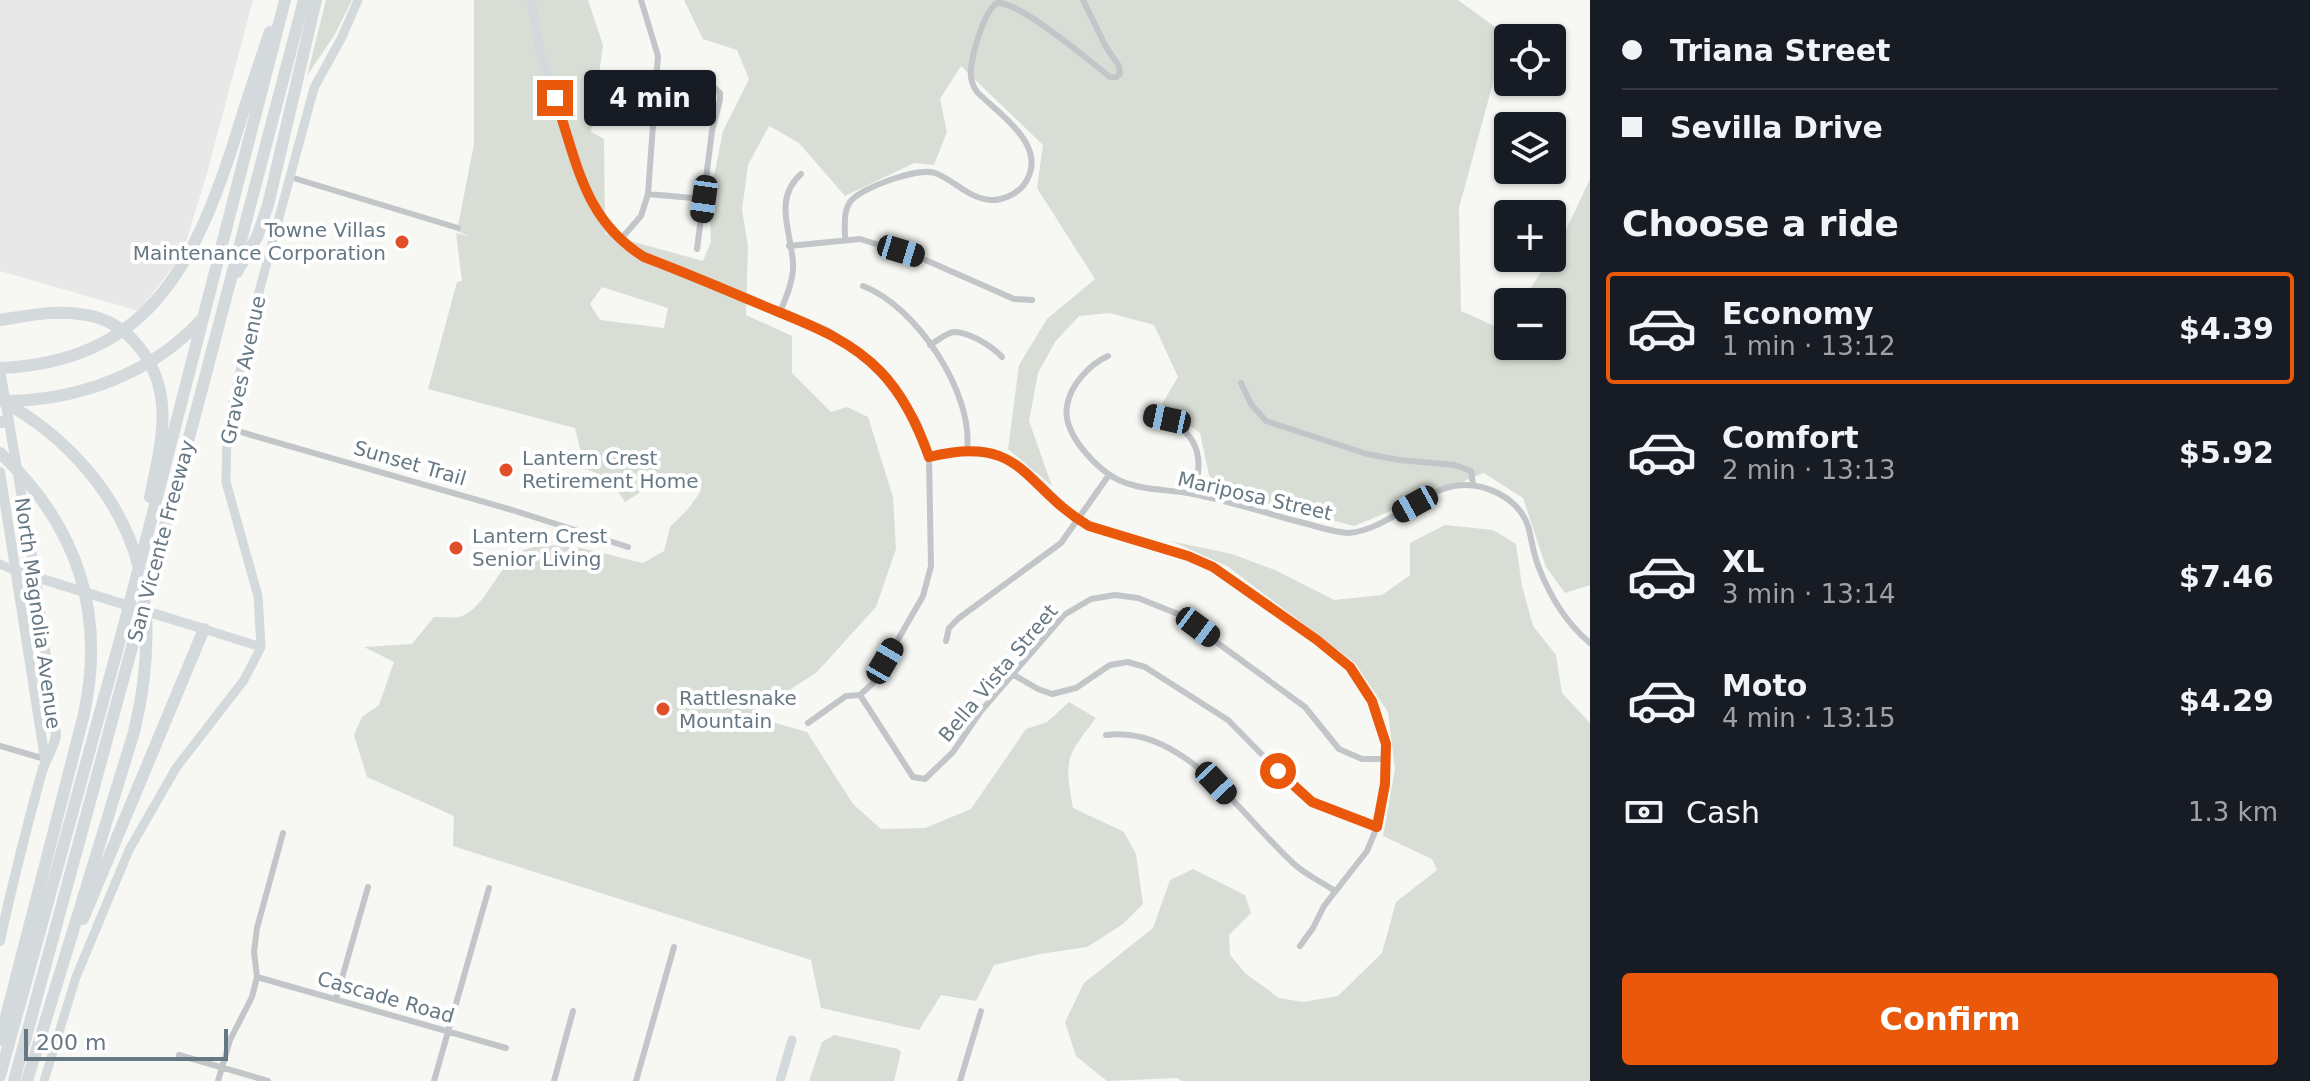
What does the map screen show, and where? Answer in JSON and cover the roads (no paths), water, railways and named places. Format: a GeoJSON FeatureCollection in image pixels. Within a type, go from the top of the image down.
{"type":"FeatureCollection","features":[{"type":"Feature","properties":{"kind":"highway"},"geometry":{"type":"LineString","coordinates":[[0,369],[52,361],[84,351],[134,323],[155,303],[175,277],[203,228],[272,26],[285,0]]}},
{"type":"Feature","properties":{"kind":"highway","name":"San Vicente Freeway"},"geometry":{"type":"LineString","coordinates":[[0,1076],[123,629],[285,0]]}},
{"type":"Feature","properties":{"kind":"highway","name":"San Vicente Freeway"},"geometry":{"type":"LineString","coordinates":[[14,1081],[304,0]]}},
{"type":"Feature","properties":{"kind":"highway"},"geometry":{"type":"LineString","coordinates":[[0,400],[58,397],[100,386],[153,358],[196,326],[232,283],[257,237],[278,165],[316,0]]}},
{"type":"Feature","properties":{"kind":"highway"},"geometry":{"type":"LineString","coordinates":[[0,320],[57,312],[93,316],[129,336],[145,353],[155,371],[163,426],[123,629]]}},
{"type":"Feature","properties":{"kind":"highway"},"geometry":{"type":"LineString","coordinates":[[0,400],[60,442],[88,471],[124,528],[145,594],[148,652],[141,702],[27,1081]]}},
{"type":"Feature","properties":{"kind":"highway"},"geometry":{"type":"LineString","coordinates":[[0,453],[33,486],[51,510],[68,542],[84,583],[90,618],[91,666],[89,690],[0,1040]]}},
{"type":"Feature","properties":{"kind":"highway"},"geometry":{"type":"LineString","coordinates":[[66,950],[76,935],[204,629]]}},
{"type":"Feature","properties":{"kind":"main road","name":"North Magnolia Avenue"},"geometry":{"type":"LineString","coordinates":[[0,369],[4,421],[36,579],[56,725],[55,745],[45,759],[17,859],[0,941]]}},
{"type":"Feature","properties":{"kind":"main road","name":"North Magnolia Avenue"},"geometry":{"type":"LineString","coordinates":[[0,472],[45,759]]}},
{"type":"Feature","properties":{"kind":"main road"},"geometry":{"type":"LineString","coordinates":[[16,571],[204,629]]}},
{"type":"Feature","properties":{"kind":"street","name":"Graves Avenue"},"geometry":{"type":"LineString","coordinates":[[261,647],[258,596],[226,482],[227,428],[253,314],[314,88],[358,0]]}},
{"type":"Feature","properties":{"kind":"street"},"geometry":{"type":"LineString","coordinates":[[531,0],[540,52],[589,199],[620,240],[644,257],[828,332],[856,350],[881,372],[917,424],[929,457],[931,566],[928,583],[873,683],[860,695],[846,696],[808,723]]}},
{"type":"Feature","properties":{"kind":"street"},"geometry":{"type":"LineString","coordinates":[[620,240],[641,216],[648,194],[658,56],[641,0]]}},
{"type":"Feature","properties":{"kind":"street"},"geometry":{"type":"LineString","coordinates":[[845,238],[846,211],[853,198],[906,174],[931,171],[967,193],[992,200],[1015,193],[1023,186],[1032,162],[1027,143],[977,92],[971,78],[971,67],[986,13],[997,3],[1008,4],[1060,37],[1110,77],[1116,77],[1119,66],[1083,0]]}},
{"type":"Feature","properties":{"kind":"street"},"geometry":{"type":"LineString","coordinates":[[656,78],[711,85],[720,93],[697,249]]}},
{"type":"Feature","properties":{"kind":"street"},"geometry":{"type":"LineString","coordinates":[[604,91],[655,94]]}},
{"type":"Feature","properties":{"kind":"street"},"geometry":{"type":"LineString","coordinates":[[780,312],[793,264],[785,202],[791,182],[801,174]]}},
{"type":"Feature","properties":{"kind":"street"},"geometry":{"type":"LineString","coordinates":[[290,177],[458,228]]}},
{"type":"Feature","properties":{"kind":"street"},"geometry":{"type":"LineString","coordinates":[[648,194],[704,199]]}},
{"type":"Feature","properties":{"kind":"street"},"geometry":{"type":"LineString","coordinates":[[789,246],[845,238],[860,239],[921,258],[1014,299],[1032,300]]}},
{"type":"Feature","properties":{"kind":"street"},"geometry":{"type":"LineString","coordinates":[[863,286],[878,291],[898,308],[944,366],[961,402],[967,450]]}},
{"type":"Feature","properties":{"kind":"street"},"geometry":{"type":"LineString","coordinates":[[930,345],[950,332],[960,333],[994,348],[1002,357]]}},
{"type":"Feature","properties":{"kind":"street","name":"Mariposa Street"},"geometry":{"type":"LineString","coordinates":[[1108,356],[1096,361],[1076,385],[1069,396],[1066,415],[1075,439],[1109,475],[1137,487],[1193,494],[1348,533],[1374,527],[1450,486],[1473,484]]}},
{"type":"Feature","properties":{"kind":"street"},"geometry":{"type":"LineString","coordinates":[[1241,383],[1251,404],[1266,421],[1367,454],[1455,465],[1471,471],[1473,484],[1514,503],[1528,526],[1547,587],[1561,611],[1590,643]]}},
{"type":"Feature","properties":{"kind":"street"},"geometry":{"type":"LineString","coordinates":[[1148,415],[1167,419],[1192,438],[1199,466],[1193,494]]}},
{"type":"Feature","properties":{"kind":"street","name":"Sunset Trail"},"geometry":{"type":"LineString","coordinates":[[227,428],[512,510],[628,547]]}},
{"type":"Feature","properties":{"kind":"street"},"geometry":{"type":"LineString","coordinates":[[929,457],[967,450],[991,453],[1015,463],[1089,526],[1188,556],[1213,567],[1343,660],[1357,676],[1372,701],[1386,744],[1385,784],[1377,827],[1367,851],[1335,891],[1300,946]]}},
{"type":"Feature","properties":{"kind":"street"},"geometry":{"type":"LineString","coordinates":[[946,641],[949,628],[959,618],[1061,543],[1109,475]]}},
{"type":"Feature","properties":{"kind":"street"},"geometry":{"type":"LineString","coordinates":[[0,566],[16,571]]}},
{"type":"Feature","properties":{"kind":"street","name":"Bella Vista Street"},"geometry":{"type":"LineString","coordinates":[[860,695],[913,777],[925,779],[953,752],[981,711],[1064,615],[1077,606],[1107,595],[1138,598],[1178,614],[1305,707],[1339,749],[1362,759],[1386,759]]}},
{"type":"Feature","properties":{"kind":"street"},"geometry":{"type":"LineString","coordinates":[[44,1081],[76,977],[129,850],[176,768],[244,680],[261,647],[204,629]]}},
{"type":"Feature","properties":{"kind":"street"},"geometry":{"type":"LineString","coordinates":[[1012,674],[1052,694],[1076,688],[1110,665],[1128,662],[1145,667],[1228,720],[1312,802],[1377,827]]}},
{"type":"Feature","properties":{"kind":"street"},"geometry":{"type":"LineString","coordinates":[[1106,735],[1122,733],[1132,736],[1160,745],[1189,761],[1216,783],[1297,867],[1335,891]]}},
{"type":"Feature","properties":{"kind":"street"},"geometry":{"type":"LineString","coordinates":[[0,746],[45,759]]}},
{"type":"Feature","properties":{"kind":"street"},"geometry":{"type":"LineString","coordinates":[[218,1081],[230,1040],[252,997],[257,977],[254,952],[257,928],[283,833]]}},
{"type":"Feature","properties":{"kind":"street"},"geometry":{"type":"LineString","coordinates":[[336,999],[368,887]]}},
{"type":"Feature","properties":{"kind":"street"},"geometry":{"type":"LineString","coordinates":[[434,1081],[489,888]]}},
{"type":"Feature","properties":{"kind":"street"},"geometry":{"type":"LineString","coordinates":[[636,1081],[674,947]]}},
{"type":"Feature","properties":{"kind":"street","name":"Cascade Road"},"geometry":{"type":"LineString","coordinates":[[257,977],[506,1048]]}},
{"type":"Feature","properties":{"kind":"street"},"geometry":{"type":"LineString","coordinates":[[554,1081],[573,1011]]}},
{"type":"Feature","properties":{"kind":"street"},"geometry":{"type":"LineString","coordinates":[[960,1081],[981,1011]]}},
{"type":"Feature","properties":{"kind":"street"},"geometry":{"type":"LineString","coordinates":[[780,1081],[792,1040]]}},
{"type":"Feature","properties":{"kind":"street"},"geometry":{"type":"LineString","coordinates":[[179,1055],[268,1081]]}},
{"type":"Feature","properties":{"kind":"place","name":"Towne Villas Maintenance Corporation"},"geometry":{"type":"Point","coordinates":[402,242]}},
{"type":"Feature","properties":{"kind":"place","name":"Lantern Crest Retirement Home"},"geometry":{"type":"Point","coordinates":[506,470]}},
{"type":"Feature","properties":{"kind":"place","name":"Lantern Crest Senior Living"},"geometry":{"type":"Point","coordinates":[456,548]}},
{"type":"Feature","properties":{"kind":"place","name":"Rattlesnake Mountain"},"geometry":{"type":"Point","coordinates":[663,709]}}]}
